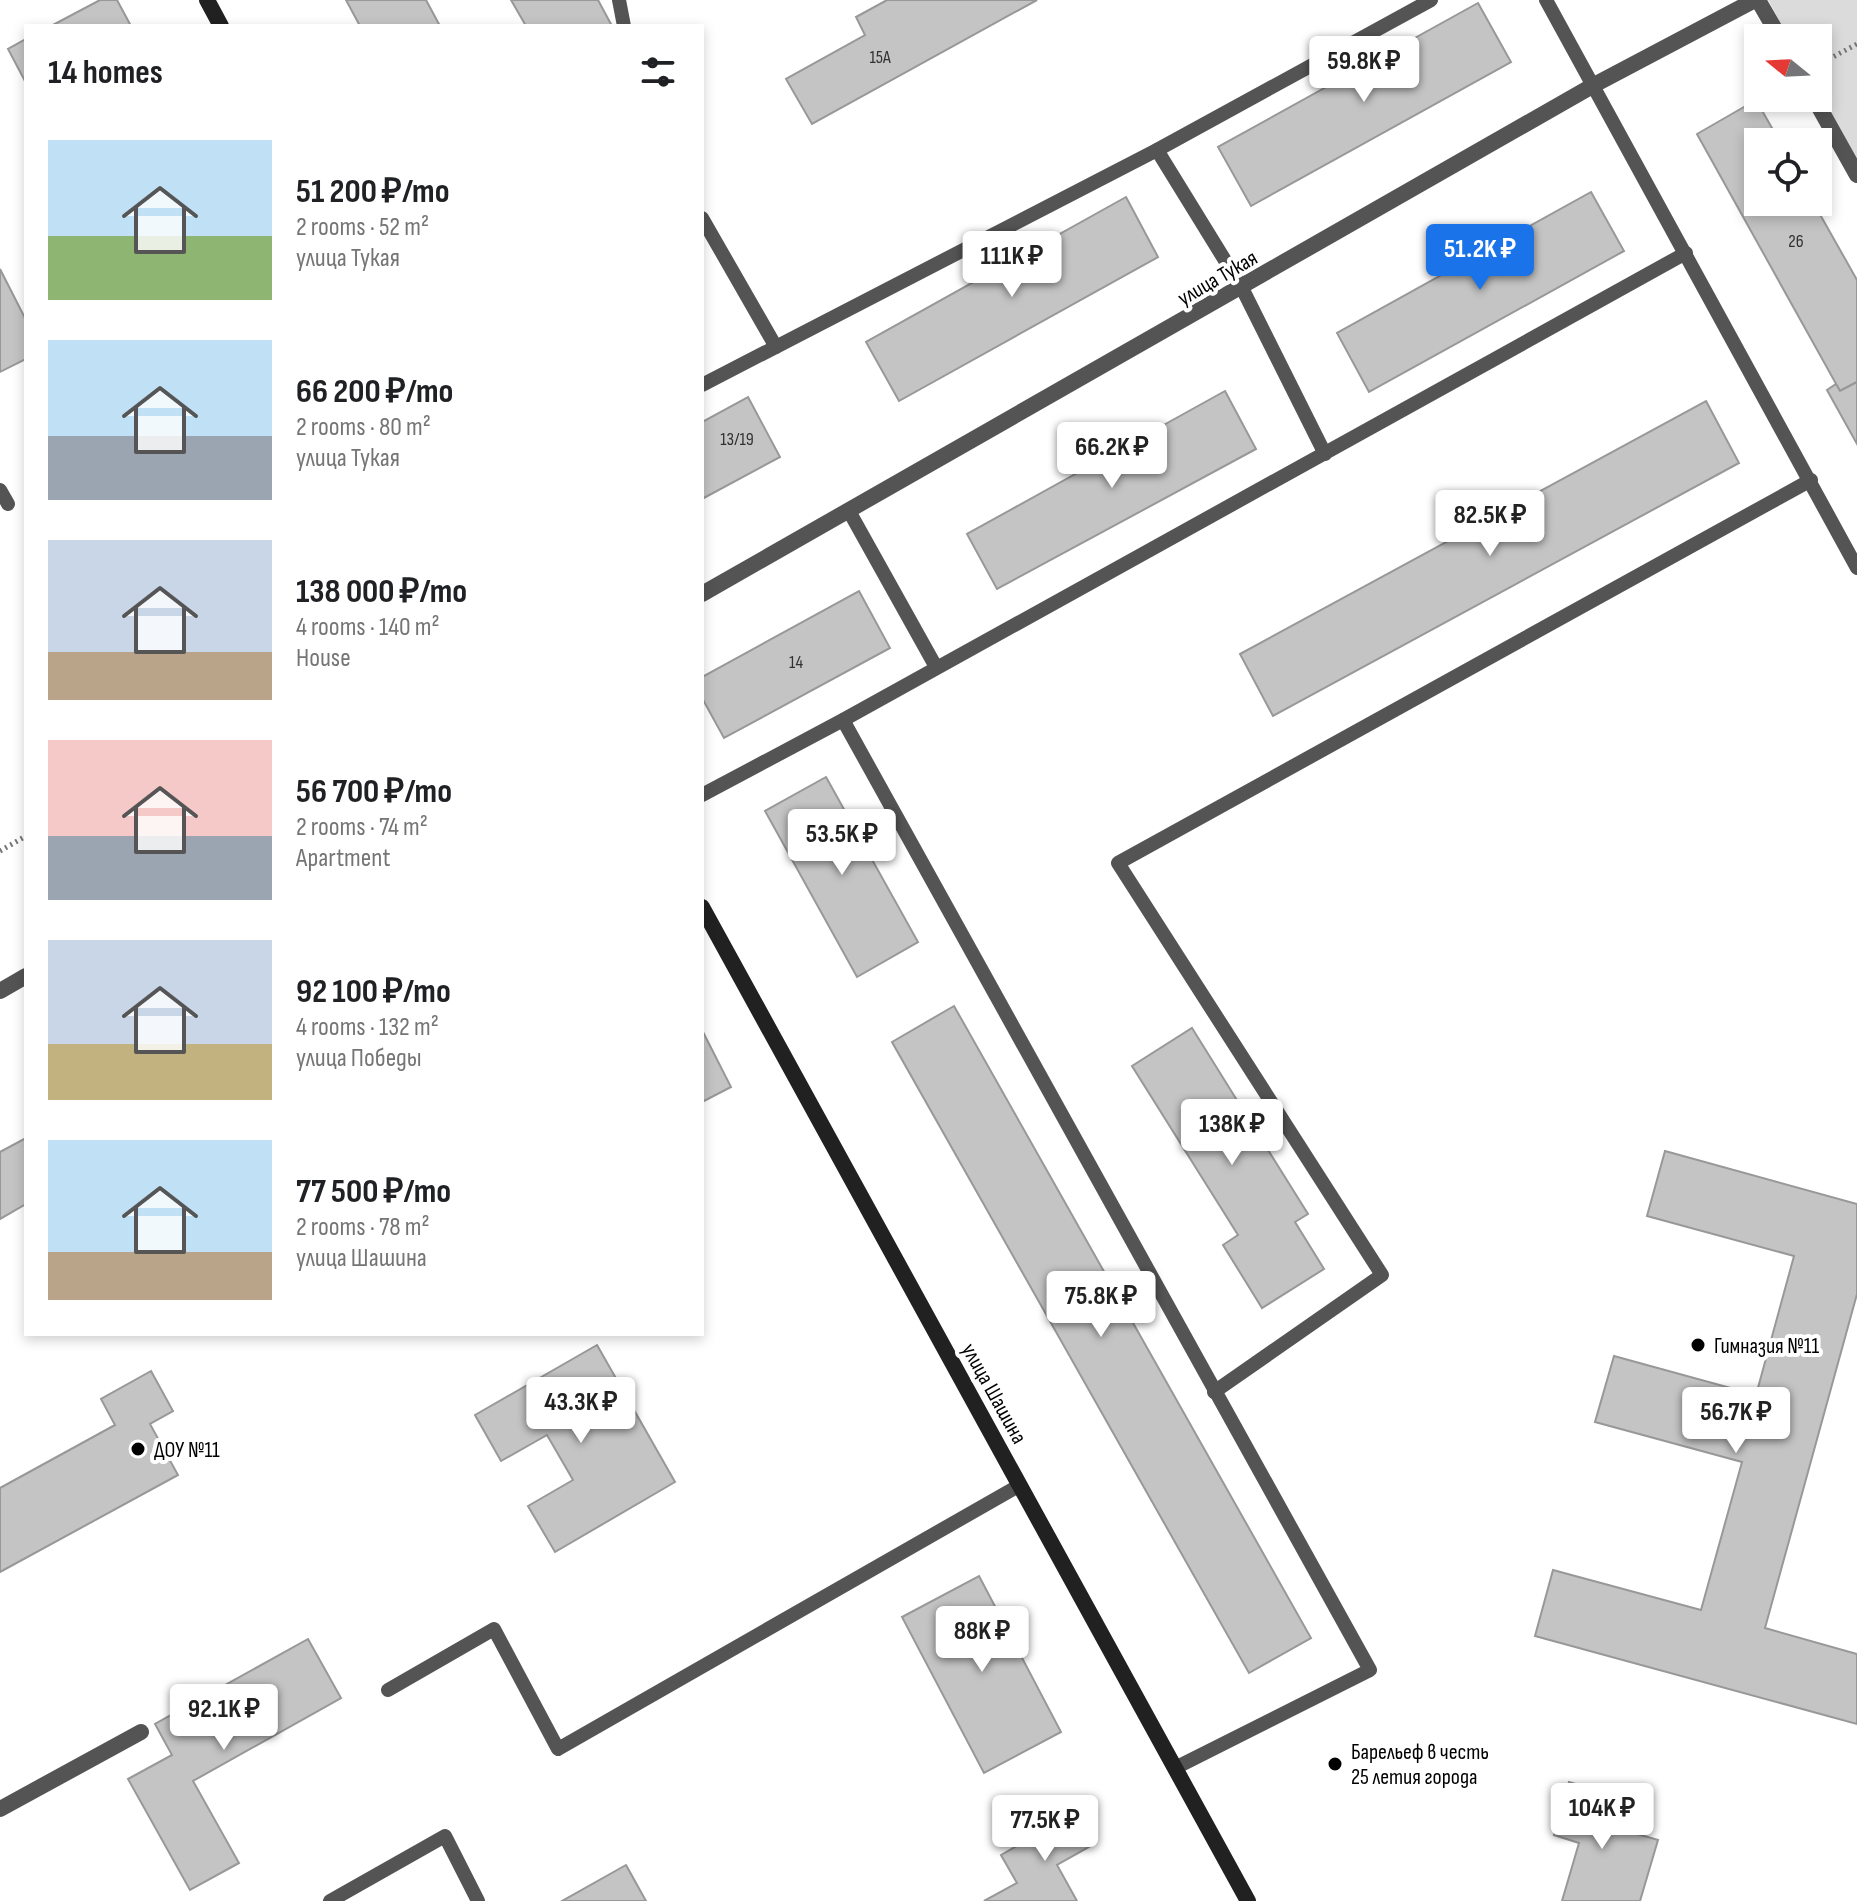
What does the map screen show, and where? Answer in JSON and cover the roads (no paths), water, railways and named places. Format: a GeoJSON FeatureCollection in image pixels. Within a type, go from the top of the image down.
{"type":"FeatureCollection","features":[{"type":"Feature","properties":{"kind":"main road"},"geometry":{"type":"LineString","coordinates":[[207,0],[220,24]]}},
{"type":"Feature","properties":{"kind":"main road","name":"улица Шашина"},"geometry":{"type":"LineString","coordinates":[[704,911],[1248,1901]]}},
{"type":"Feature","properties":{"kind":"street","name":"улица Тукая"},"geometry":{"type":"LineString","coordinates":[[704,593],[1594,85],[1756,0]]}},
{"type":"Feature","properties":{"kind":"street"},"geometry":{"type":"LineString","coordinates":[[1756,0],[1771,24]]}},
{"type":"Feature","properties":{"kind":"street"},"geometry":{"type":"LineString","coordinates":[[1822,112],[1857,175]]}},
{"type":"Feature","properties":{"kind":"street"},"geometry":{"type":"LineString","coordinates":[[0,991],[24,977]]}},
{"type":"Feature","properties":{"kind":"street"},"geometry":{"type":"LineString","coordinates":[[0,1809],[141,1732]]}},
{"type":"Feature","properties":{"kind":"lane"},"geometry":{"type":"LineString","coordinates":[[619,0],[624,24]]}},
{"type":"Feature","properties":{"kind":"lane"},"geometry":{"type":"LineString","coordinates":[[704,384],[1157,150],[1431,0]]}},
{"type":"Feature","properties":{"kind":"lane"},"geometry":{"type":"LineString","coordinates":[[1546,0],[1857,568]]}},
{"type":"Feature","properties":{"kind":"lane"},"geometry":{"type":"LineString","coordinates":[[1157,150],[1242,288],[1325,454]]}},
{"type":"Feature","properties":{"kind":"lane"},"geometry":{"type":"LineString","coordinates":[[704,221],[776,347]]}},
{"type":"Feature","properties":{"kind":"lane"},"geometry":{"type":"LineString","coordinates":[[704,794],[1686,253]]}},
{"type":"Feature","properties":{"kind":"lane"},"geometry":{"type":"LineString","coordinates":[[1214,1392],[1382,1275],[1118,863],[1811,480]]}},
{"type":"Feature","properties":{"kind":"lane"},"geometry":{"type":"LineString","coordinates":[[849,511],[936,667]]}},
{"type":"Feature","properties":{"kind":"lane"},"geometry":{"type":"LineString","coordinates":[[843,720],[1370,1670],[1175,1768]]}},
{"type":"Feature","properties":{"kind":"lane"},"geometry":{"type":"LineString","coordinates":[[388,1690],[494,1629],[558,1749],[1020,1485]]}},
{"type":"Feature","properties":{"kind":"lane"},"geometry":{"type":"LineString","coordinates":[[330,1901],[445,1836],[478,1901]]}},
{"type":"Feature","properties":{"kind":"place","name":"Гимназия №11"},"geometry":{"type":"Point","coordinates":[1698,1345]}},
{"type":"Feature","properties":{"kind":"place","name":"ДОУ №11"},"geometry":{"type":"Point","coordinates":[138,1449]}},
{"type":"Feature","properties":{"kind":"place","name":"Барельеф в честь 25 летия города"},"geometry":{"type":"Point","coordinates":[1335,1764]}}]}
